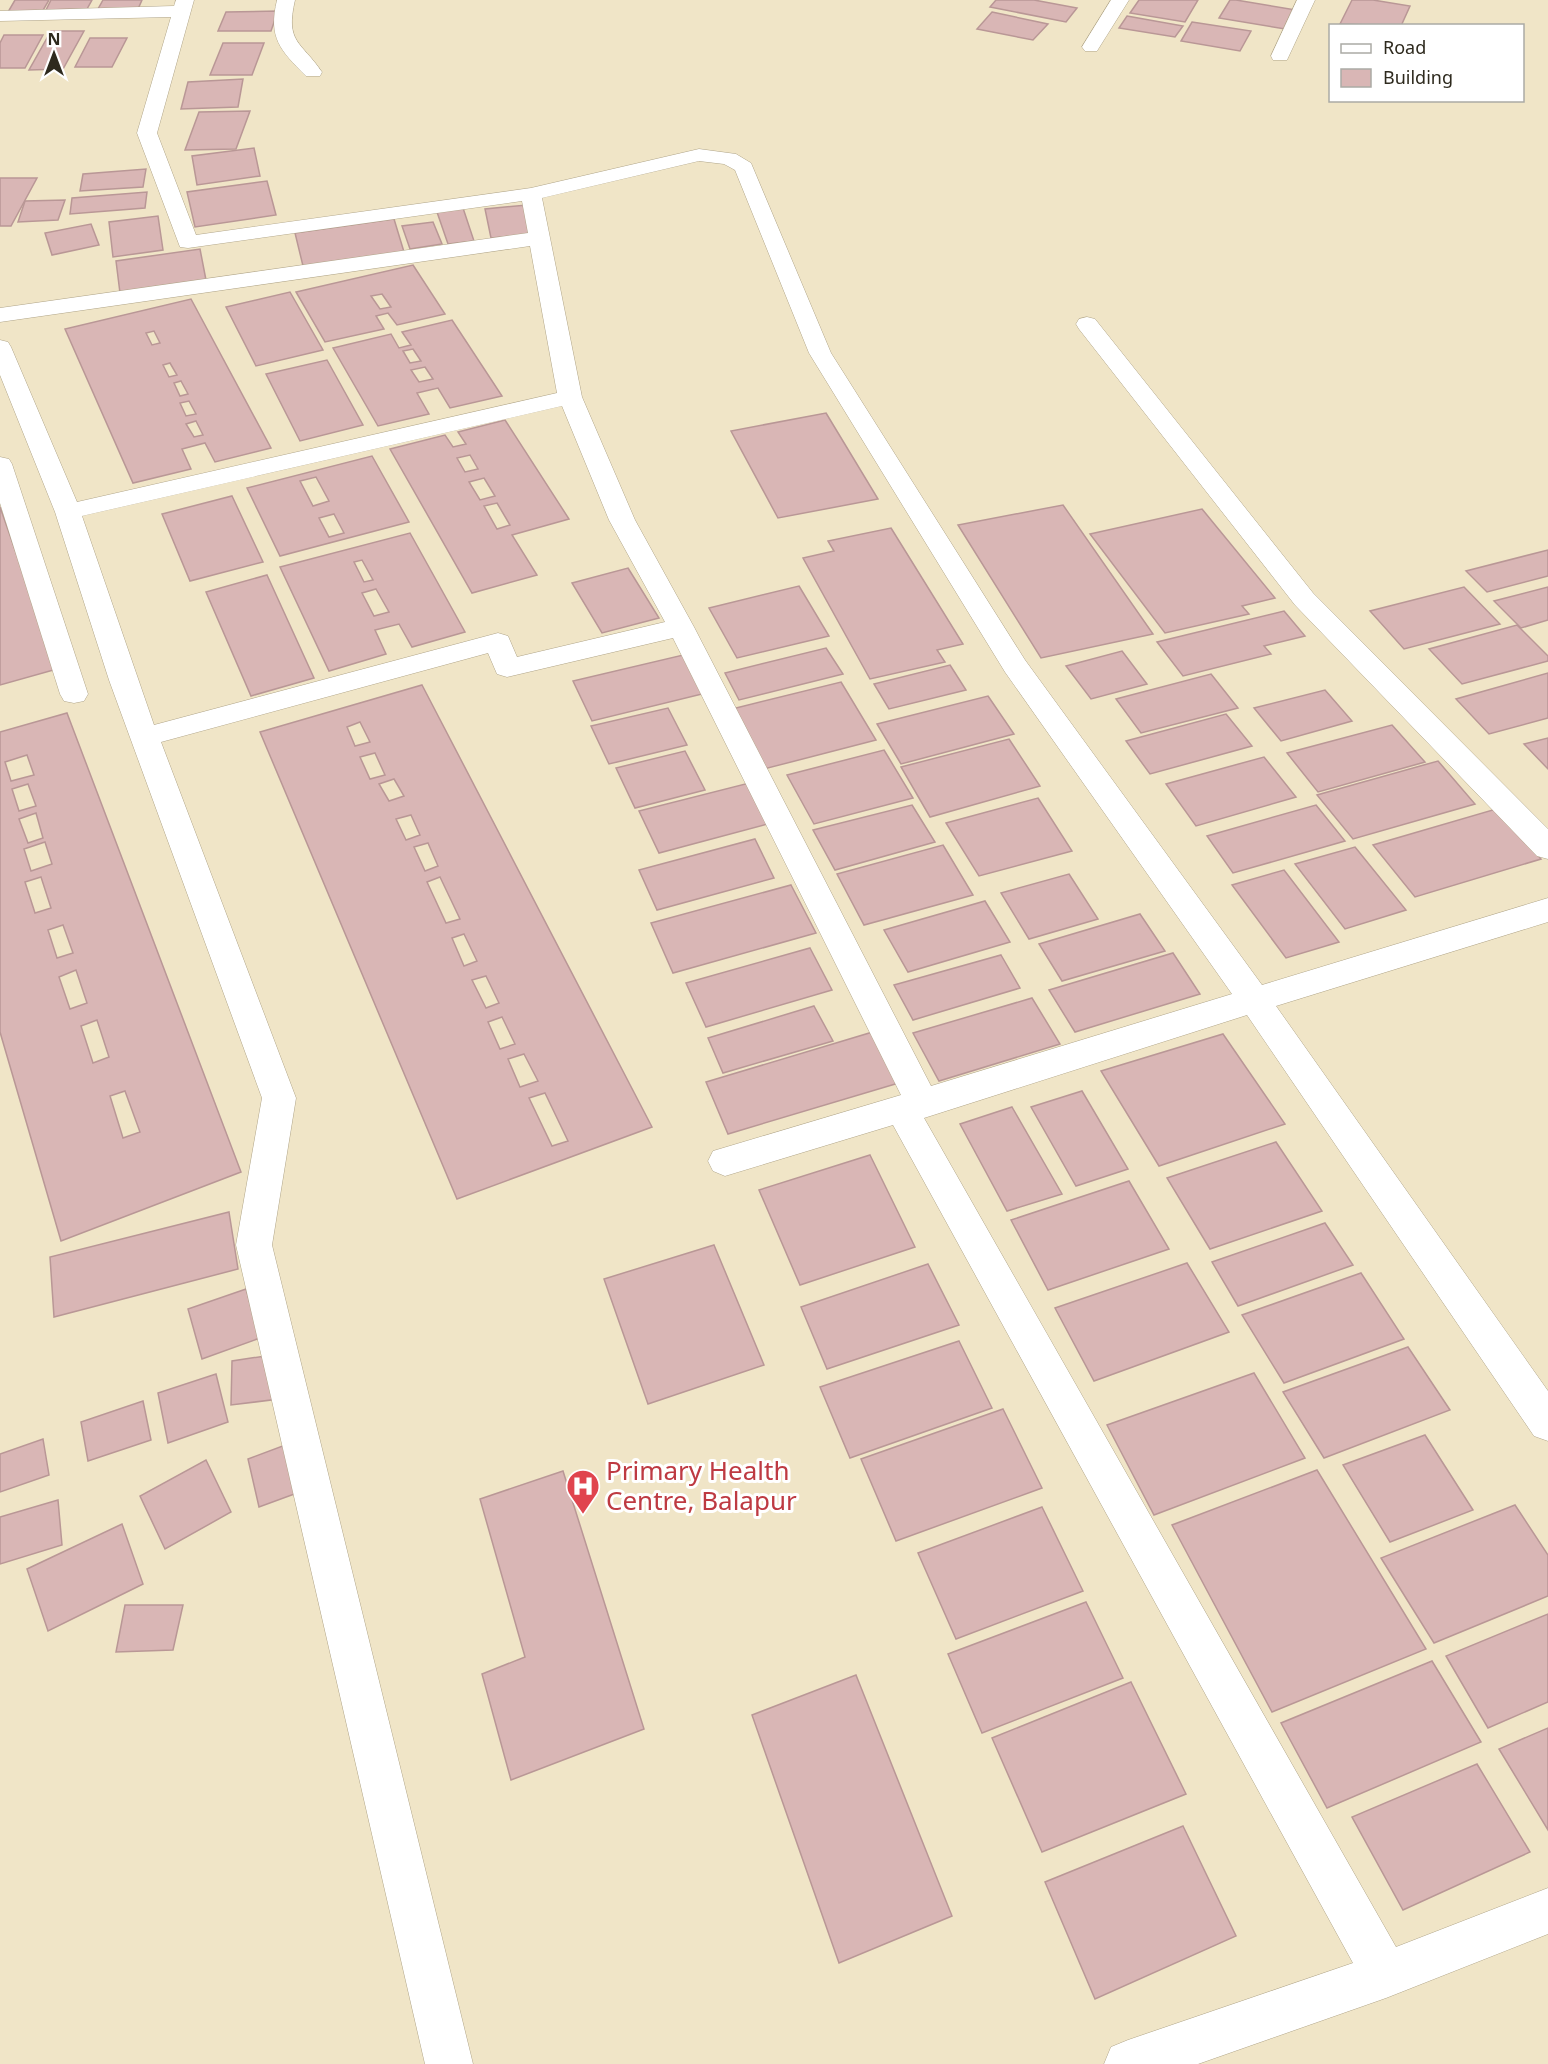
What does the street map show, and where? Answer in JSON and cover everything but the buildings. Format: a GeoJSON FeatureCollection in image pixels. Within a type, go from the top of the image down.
{"type":"FeatureCollection","features":[{"type":"Feature","properties":{"kind":"street"},"geometry":{"type":"LineString","coordinates":[[286,0],[280,22],[284,43],[313,72]]}},
{"type":"Feature","properties":{"kind":"street"},"geometry":{"type":"LineString","coordinates":[[1090,47],[1120,0]]}},
{"type":"Feature","properties":{"kind":"street"},"geometry":{"type":"LineString","coordinates":[[1280,56],[1306,0]]}},
{"type":"Feature","properties":{"kind":"street"},"geometry":{"type":"LineString","coordinates":[[0,16],[183,5],[147,133],[188,242],[531,194],[699,155],[729,158],[744,167],[820,353],[1015,666],[1253,998],[1548,1424]]}},
{"type":"Feature","properties":{"kind":"street"},"geometry":{"type":"LineString","coordinates":[[531,194],[570,397],[622,520],[681,627],[912,1107],[1386,1975]]}},
{"type":"Feature","properties":{"kind":"street"},"geometry":{"type":"LineString","coordinates":[[0,315],[541,238]]}},
{"type":"Feature","properties":{"kind":"street"},"geometry":{"type":"LineString","coordinates":[[1087,324],[1304,599],[1548,848]]}},
{"type":"Feature","properties":{"kind":"street"},"geometry":{"type":"LineString","coordinates":[[0,347],[68,512],[123,680],[279,1098],[255,1245],[448,2064]]}},
{"type":"Feature","properties":{"kind":"street"},"geometry":{"type":"LineString","coordinates":[[68,512],[570,397]]}},
{"type":"Feature","properties":{"kind":"street"},"geometry":{"type":"LineString","coordinates":[[0,464],[74,694]]}},
{"type":"Feature","properties":{"kind":"street"},"geometry":{"type":"LineString","coordinates":[[144,737],[498,642],[507,668],[681,627]]}},
{"type":"Feature","properties":{"kind":"street"},"geometry":{"type":"LineString","coordinates":[[724,1161],[912,1107],[1253,998],[1548,910]]}},
{"type":"Feature","properties":{"kind":"street"},"geometry":{"type":"LineString","coordinates":[[1128,2064],[1386,1975],[1548,1911]]}},
{"type":"Feature","properties":{"kind":"place","name":"Primary Health Centre, Balapur"},"geometry":{"type":"Point","coordinates":[583,1515]}}]}
